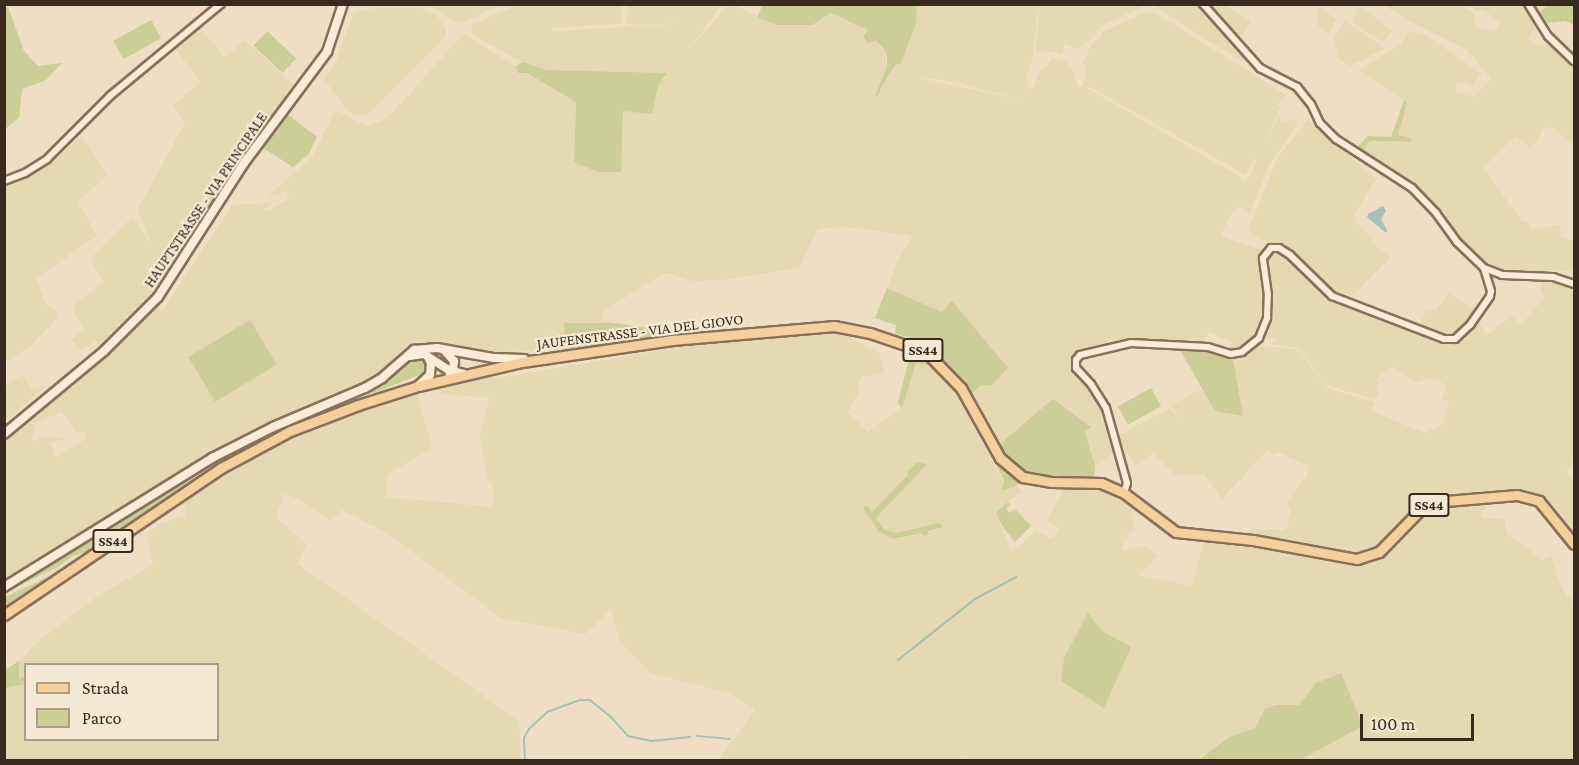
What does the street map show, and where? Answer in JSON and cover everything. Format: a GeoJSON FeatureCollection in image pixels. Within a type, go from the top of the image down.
{"type":"FeatureCollection","features":[{"type":"Feature","properties":{"kind":"main road","name":"JAUFENSTRASSE - VIA DEL GIOVO"},"geometry":{"type":"LineString","coordinates":[[4,615],[221,468],[314,421],[418,386],[561,357],[672,340],[834,326],[870,333],[916,347],[942,366],[971,403],[1000,458],[1023,477],[1051,482],[1093,482],[1124,493],[1176,532],[1253,540],[1357,559],[1379,552],[1420,510],[1434,502],[1517,495],[1539,501],[1575,544]]}},
{"type":"Feature","properties":{"kind":"street"},"geometry":{"type":"LineString","coordinates":[[4,182],[25,173],[47,159],[110,96],[221,4]]}},
{"type":"Feature","properties":{"kind":"street","name":"HAUPTSTRASSE - VIA PRINCIPALE"},"geometry":{"type":"LineString","coordinates":[[4,434],[104,351],[158,297],[182,265],[244,163],[327,52],[343,4]]}},
{"type":"Feature","properties":{"kind":"street"},"geometry":{"type":"LineString","coordinates":[[1203,4],[1260,68],[1297,87],[1320,123],[1336,138],[1412,188],[1436,213],[1457,242],[1484,267],[1502,275],[1553,277],[1575,284]]}},
{"type":"Feature","properties":{"kind":"street"},"geometry":{"type":"LineString","coordinates":[[1528,4],[1548,36],[1575,61]]}},
{"type":"Feature","properties":{"kind":"street"},"geometry":{"type":"LineString","coordinates":[[1124,493],[1127,483],[1106,408],[1091,384],[1076,369],[1076,360],[1080,355],[1131,343],[1208,347],[1231,354],[1242,352],[1259,338],[1267,318],[1268,295],[1263,258],[1270,248],[1279,249],[1290,255],[1332,296],[1444,339],[1455,339],[1481,312],[1490,296],[1491,291],[1484,267]]}},
{"type":"Feature","properties":{"kind":"street"},"geometry":{"type":"LineString","coordinates":[[4,587],[183,475],[273,427],[365,388],[382,378],[418,348],[437,348],[494,358],[561,357]]}},
{"type":"Feature","properties":{"kind":"street"},"geometry":{"type":"LineString","coordinates":[[437,348],[453,358],[452,372],[442,380]]}},
{"type":"Feature","properties":{"kind":"street"},"geometry":{"type":"LineString","coordinates":[[406,357],[424,354],[452,372],[465,375]]}},
{"type":"Feature","properties":{"kind":"street"},"geometry":{"type":"LineString","coordinates":[[418,386],[432,370],[430,359],[424,354]]}},
{"type":"Feature","properties":{"kind":"shaded area"},"geometry":{"type":"Polygon","coordinates":[[[1040,4],[1146,5],[1105,24],[1082,47],[1077,49],[1064,44],[1063,54],[1047,51],[1035,53],[1040,4]]]}},
{"type":"Feature","properties":{"kind":"shaded area"},"geometry":{"type":"Polygon","coordinates":[[[417,5],[499,5],[460,24],[435,8],[417,5]]]}},
{"type":"Feature","properties":{"kind":"shaded area"},"geometry":{"type":"Polygon","coordinates":[[[519,5],[621,5],[621,24],[552,28],[553,37],[553,31],[690,23],[630,25],[627,22],[628,5],[722,5],[684,55],[728,5],[734,5],[776,25],[818,23],[831,13],[869,31],[863,37],[868,43],[876,41],[884,48],[887,66],[876,95],[879,95],[881,88],[903,58],[916,24],[917,5],[1038,5],[1033,56],[1026,80],[1029,81],[1027,86],[1032,90],[1040,71],[1051,58],[1064,60],[1072,68],[1078,86],[1082,87],[1087,74],[1083,62],[1091,46],[1099,40],[1103,32],[1144,13],[1155,13],[1286,95],[1277,105],[1281,107],[1260,153],[1278,117],[1281,116],[1281,122],[1287,122],[1289,118],[1291,121],[1293,119],[1297,125],[1269,165],[1250,213],[1240,206],[1234,209],[1220,236],[1258,249],[1279,248],[1325,291],[1418,329],[1426,311],[1436,310],[1448,293],[1481,312],[1476,319],[1487,335],[1511,316],[1520,324],[1532,314],[1531,312],[1545,298],[1540,290],[1543,276],[1574,284],[1574,459],[1567,471],[1574,484],[1574,533],[1569,537],[1539,501],[1481,498],[1486,509],[1481,510],[1482,518],[1505,519],[1506,533],[1543,560],[1551,556],[1561,586],[1567,596],[1574,601],[1572,607],[1574,609],[1574,760],[1300,760],[1363,726],[1316,683],[1299,705],[1276,705],[1266,709],[1255,728],[1229,737],[1199,760],[979,760],[966,758],[949,760],[718,760],[755,710],[729,693],[650,673],[620,642],[611,609],[585,634],[501,618],[387,533],[342,510],[330,521],[296,498],[284,494],[276,517],[306,544],[298,564],[519,721],[521,760],[5,760],[5,688],[24,684],[24,741],[219,741],[219,663],[24,663],[24,677],[19,678],[19,661],[37,642],[99,595],[153,565],[147,534],[161,523],[185,516],[186,507],[179,504],[197,491],[279,442],[374,405],[417,393],[432,448],[390,473],[386,497],[493,507],[493,485],[488,481],[480,434],[490,398],[442,394],[438,388],[490,375],[494,379],[667,349],[668,346],[839,331],[879,353],[883,364],[884,374],[862,377],[858,383],[859,393],[847,412],[868,432],[902,408],[916,363],[928,365],[957,392],[1007,490],[1015,485],[1021,491],[996,512],[1011,552],[1036,531],[1052,539],[1059,528],[1046,521],[1067,485],[1102,487],[1131,509],[1135,531],[1127,533],[1128,540],[1122,542],[1123,551],[1147,545],[1158,557],[1138,575],[1192,586],[1205,536],[1244,539],[1248,531],[1253,529],[1281,530],[1289,527],[1287,520],[1291,510],[1287,506],[1288,500],[1307,476],[1309,466],[1277,452],[1274,456],[1268,449],[1222,499],[1204,475],[1174,474],[1154,453],[1135,466],[1117,436],[1170,408],[1180,420],[1171,405],[1203,388],[1215,411],[1243,416],[1233,359],[1257,346],[1294,349],[1301,353],[1327,388],[1374,402],[1371,411],[1425,433],[1443,424],[1449,402],[1441,399],[1447,388],[1439,380],[1429,377],[1417,383],[1393,366],[1376,379],[1379,384],[1376,387],[1379,394],[1373,399],[1326,385],[1299,348],[1270,344],[1278,337],[1269,339],[1260,337],[1242,352],[1228,353],[1232,342],[1208,332],[1202,343],[1208,347],[1145,343],[1080,355],[1076,369],[1102,400],[1118,451],[1095,466],[1084,432],[1091,427],[1053,400],[999,445],[972,393],[980,385],[992,385],[1008,369],[952,302],[942,312],[887,288],[898,260],[912,236],[848,227],[823,228],[817,230],[799,268],[721,280],[692,281],[667,273],[659,276],[604,311],[603,320],[614,323],[564,323],[565,350],[487,352],[418,341],[407,345],[380,372],[357,387],[299,410],[211,454],[143,493],[5,581],[5,440],[35,415],[43,414],[41,411],[99,364],[157,305],[162,311],[232,205],[267,203],[269,205],[264,209],[266,212],[289,199],[286,191],[267,197],[312,157],[334,113],[339,112],[366,126],[388,118],[463,34],[516,66],[518,73],[527,73],[576,102],[574,162],[623,110],[652,114],[658,86],[666,73],[546,70],[531,67],[473,35],[471,25],[519,5]],[[919,78],[1032,102],[944,80],[919,78]],[[1085,87],[1243,180],[1248,179],[1257,160],[1254,159],[1246,175],[1090,87],[1085,87]],[[61,412],[32,424],[35,429],[31,442],[41,438],[64,438],[51,444],[56,458],[84,440],[86,432],[77,433],[61,412]],[[927,464],[909,475],[871,512],[867,506],[863,508],[884,535],[898,539],[935,530],[940,526],[939,523],[896,533],[884,529],[876,518],[927,464]]]}},
{"type":"Feature","properties":{"kind":"shaded area"},"geometry":{"type":"Polygon","coordinates":[[[1154,5],[1198,5],[1250,62],[1242,61],[1154,5]]]}},
{"type":"Feature","properties":{"kind":"shaded area"},"geometry":{"type":"Polygon","coordinates":[[[1203,5],[1225,5],[1251,21],[1243,36],[1225,28],[1203,5]]]}},
{"type":"Feature","properties":{"kind":"shaded area"},"geometry":{"type":"Polygon","coordinates":[[[1318,5],[1336,20],[1329,33],[1318,26],[1318,5]]]}},
{"type":"Feature","properties":{"kind":"shaded area"},"geometry":{"type":"Polygon","coordinates":[[[1384,5],[1459,5],[1475,14],[1476,27],[1494,32],[1500,23],[1483,9],[1478,11],[1467,5],[1549,5],[1536,16],[1540,24],[1527,38],[1539,45],[1559,47],[1574,61],[1574,146],[1553,128],[1545,127],[1531,148],[1515,136],[1483,168],[1523,222],[1529,223],[1530,229],[1559,225],[1561,238],[1574,241],[1574,271],[1550,270],[1510,276],[1484,268],[1439,218],[1447,211],[1443,212],[1420,189],[1357,155],[1369,141],[1408,143],[1411,139],[1398,135],[1407,103],[1358,70],[1400,45],[1410,31],[1425,35],[1481,73],[1472,86],[1460,82],[1456,84],[1456,92],[1473,97],[1491,79],[1467,50],[1405,19],[1384,5]]]}},
{"type":"Feature","properties":{"kind":"shaded area"},"geometry":{"type":"Polygon","coordinates":[[[1361,7],[1393,31],[1383,42],[1352,22],[1357,13],[1353,12],[1361,7]]]}},
{"type":"Feature","properties":{"kind":"shaded area"},"geometry":{"type":"Polygon","coordinates":[[[376,8],[419,8],[436,14],[446,29],[445,37],[367,115],[353,114],[348,111],[324,79],[335,64],[354,12],[376,8]]]}},
{"type":"Feature","properties":{"kind":"shaded area"},"geometry":{"type":"Polygon","coordinates":[[[1345,21],[1386,48],[1350,66],[1336,56],[1339,50],[1336,48],[1334,38],[1345,21]]]}},
{"type":"Feature","properties":{"kind":"shaded area"},"geometry":{"type":"Polygon","coordinates":[[[196,23],[225,57],[245,40],[299,90],[176,260],[182,265],[158,297],[104,351],[97,341],[79,350],[71,340],[85,329],[74,312],[74,304],[104,282],[90,259],[133,216],[151,244],[138,209],[185,123],[173,105],[201,82],[171,44],[196,23]]]}},
{"type":"Feature","properties":{"kind":"shaded area"},"geometry":{"type":"Polygon","coordinates":[[[1308,120],[1376,179],[1354,215],[1357,224],[1373,239],[1371,241],[1390,258],[1353,296],[1347,293],[1340,296],[1284,243],[1262,240],[1250,232],[1249,228],[1278,157],[1308,120]]]}},
{"type":"Feature","properties":{"kind":"shaded area"},"geometry":{"type":"Polygon","coordinates":[[[82,136],[107,175],[78,202],[97,236],[36,278],[46,305],[56,309],[57,318],[34,343],[5,363],[5,181],[47,159],[50,163],[82,136]]]}},
{"type":"Feature","properties":{"kind":"shaded area"},"geometry":{"type":"Polygon","coordinates":[[[1383,206],[1386,211],[1381,219],[1387,230],[1386,233],[1367,217],[1368,214],[1383,206]]]}},
{"type":"Feature","properties":{"kind":"shaded area"},"geometry":{"type":"Polygon","coordinates":[[[22,375],[32,389],[48,385],[5,421],[5,386],[22,375]]]}},
{"type":"Feature","properties":{"kind":"green space"},"geometry":{"type":"Polygon","coordinates":[[[762,4],[917,5],[916,24],[901,63],[895,66],[879,95],[875,96],[887,66],[887,57],[884,48],[876,41],[868,43],[863,37],[868,30],[831,13],[812,25],[776,25],[758,17],[762,4]]]}},
{"type":"Feature","properties":{"kind":"green space"},"geometry":{"type":"Polygon","coordinates":[[[1549,5],[1574,5],[1574,25],[1565,21],[1540,24],[1535,16],[1549,5]]]}},
{"type":"Feature","properties":{"kind":"green space"},"geometry":{"type":"Polygon","coordinates":[[[8,7],[24,51],[38,66],[62,63],[46,80],[22,89],[19,118],[5,129],[4,8],[8,7]]]}},
{"type":"Feature","properties":{"kind":"green space"},"geometry":{"type":"Polygon","coordinates":[[[151,20],[161,38],[124,59],[113,41],[151,20]]]}},
{"type":"Feature","properties":{"kind":"green space"},"geometry":{"type":"Polygon","coordinates":[[[267,31],[296,58],[283,73],[253,46],[267,31]]]}},
{"type":"Feature","properties":{"kind":"green space"},"geometry":{"type":"Polygon","coordinates":[[[522,62],[546,70],[667,73],[658,86],[652,114],[623,111],[621,172],[598,172],[574,162],[576,102],[527,73],[518,73],[516,66],[522,62]]]}},
{"type":"Feature","properties":{"kind":"green space"},"geometry":{"type":"Polygon","coordinates":[[[1404,100],[1407,103],[1398,135],[1412,139],[1411,142],[1370,141],[1357,155],[1353,152],[1368,136],[1391,137],[1404,100]]]}},
{"type":"Feature","properties":{"kind":"green space"},"geometry":{"type":"Polygon","coordinates":[[[286,113],[317,137],[309,154],[293,167],[260,146],[286,113]]]}},
{"type":"Feature","properties":{"kind":"green space"},"geometry":{"type":"Polygon","coordinates":[[[218,190],[221,193],[182,265],[176,260],[206,205],[218,190]]]}},
{"type":"Feature","properties":{"kind":"green space"},"geometry":{"type":"Polygon","coordinates":[[[887,288],[942,312],[952,301],[1008,368],[992,385],[980,386],[972,393],[945,360],[923,341],[895,334],[896,325],[875,318],[887,288]]]}},
{"type":"Feature","properties":{"kind":"green space"},"geometry":{"type":"Polygon","coordinates":[[[250,320],[277,365],[215,402],[188,357],[250,320]]]}},
{"type":"Feature","properties":{"kind":"green space"},"geometry":{"type":"Polygon","coordinates":[[[564,323],[614,323],[653,329],[657,337],[565,350],[564,323]]]}},
{"type":"Feature","properties":{"kind":"green space"},"geometry":{"type":"Polygon","coordinates":[[[1180,350],[1205,350],[1233,359],[1243,416],[1215,411],[1180,350]]]}},
{"type":"Feature","properties":{"kind":"green space"},"geometry":{"type":"Polygon","coordinates":[[[911,352],[934,365],[955,390],[928,365],[916,363],[902,409],[898,402],[911,352]]]}},
{"type":"Feature","properties":{"kind":"green space"},"geometry":{"type":"Polygon","coordinates":[[[421,357],[428,367],[424,373],[373,393],[369,391],[382,387],[414,358],[421,357]]]}},
{"type":"Feature","properties":{"kind":"green space"},"geometry":{"type":"Polygon","coordinates":[[[1151,388],[1161,406],[1128,425],[1118,406],[1151,388]]]}},
{"type":"Feature","properties":{"kind":"green space"},"geometry":{"type":"Polygon","coordinates":[[[1053,399],[1091,427],[1085,432],[1095,466],[1094,477],[1034,475],[1008,459],[999,445],[1053,399]]]}},
{"type":"Feature","properties":{"kind":"green space"},"geometry":{"type":"Polygon","coordinates":[[[965,407],[1000,467],[1020,481],[1018,485],[1002,491],[1004,480],[965,407]]]}},
{"type":"Feature","properties":{"kind":"green space"},"geometry":{"type":"Polygon","coordinates":[[[225,456],[87,552],[73,556],[56,568],[5,592],[78,545],[225,456]]]}},
{"type":"Feature","properties":{"kind":"green space"},"geometry":{"type":"Polygon","coordinates":[[[917,462],[927,464],[876,518],[884,529],[896,533],[939,523],[943,527],[928,531],[928,534],[923,536],[922,533],[894,539],[879,532],[863,508],[867,506],[872,512],[908,475],[907,472],[917,462]]]}},
{"type":"Feature","properties":{"kind":"green space"},"geometry":{"type":"Polygon","coordinates":[[[1008,502],[1011,505],[1006,508],[1009,513],[1015,509],[1031,526],[1015,542],[1002,526],[996,512],[1008,502]]]}},
{"type":"Feature","properties":{"kind":"green space"},"geometry":{"type":"Polygon","coordinates":[[[52,575],[14,600],[5,607],[5,597],[52,575]]]}},
{"type":"Feature","properties":{"kind":"green space"},"geometry":{"type":"Polygon","coordinates":[[[1088,613],[1102,631],[1131,647],[1104,708],[1061,681],[1064,658],[1088,613]]]}},
{"type":"Feature","properties":{"kind":"green space"},"geometry":{"type":"Polygon","coordinates":[[[19,661],[19,678],[24,677],[24,684],[5,688],[5,670],[19,661]]]}},
{"type":"Feature","properties":{"kind":"green space"},"geometry":{"type":"Polygon","coordinates":[[[1341,673],[1363,726],[1300,760],[1199,760],[1229,737],[1255,728],[1265,709],[1276,705],[1299,705],[1316,683],[1341,673]]]}},
{"type":"Feature","properties":{"kind":"waterway"},"geometry":{"type":"LineString","coordinates":[[898,660],[975,599],[1016,577]]}},
{"type":"Feature","properties":{"kind":"waterway"},"geometry":{"type":"LineString","coordinates":[[525,760],[524,738],[529,729],[547,712],[580,700],[590,700],[610,716],[628,736],[652,741],[690,737]]}},
{"type":"Feature","properties":{"kind":"waterway"},"geometry":{"type":"LineString","coordinates":[[697,736],[730,739]]}}]}
